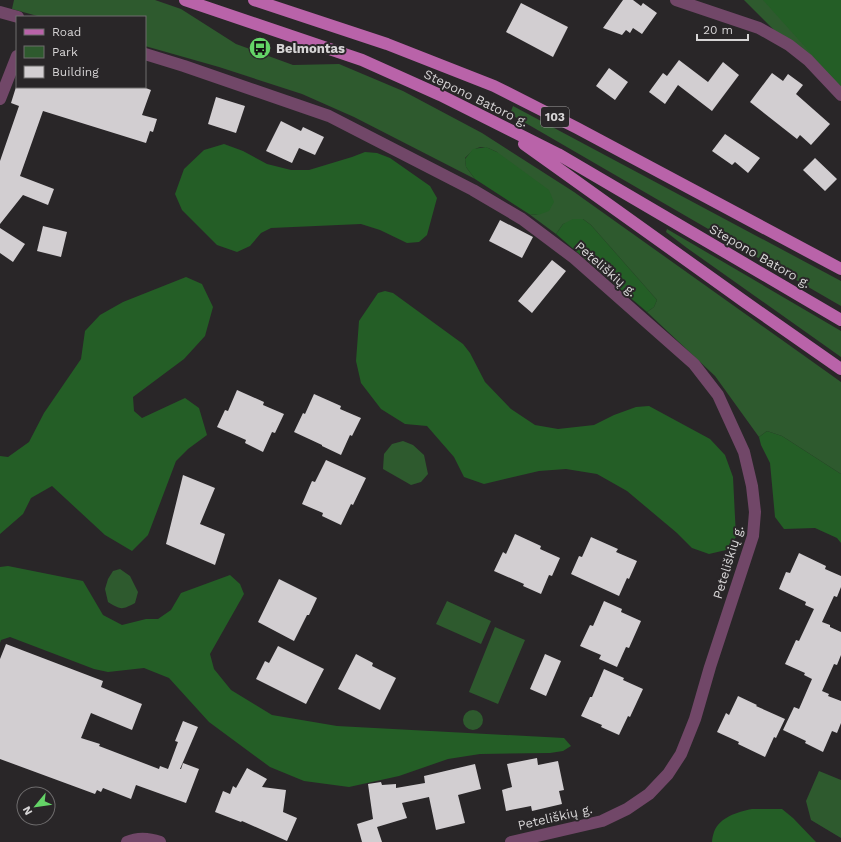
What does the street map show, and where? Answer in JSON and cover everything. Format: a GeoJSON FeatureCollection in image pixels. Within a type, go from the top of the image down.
{"type":"FeatureCollection","features":[{"type":"Feature","properties":{"kind":"main road","name":"Stepono Batoro g."},"geometry":{"type":"LineString","coordinates":[[185,0],[362,60],[440,95],[565,158],[841,320]]}},
{"type":"Feature","properties":{"kind":"main road","name":"Stepono Batoro g."},"geometry":{"type":"LineString","coordinates":[[254,0],[387,44],[494,86],[577,128],[841,269]]}},
{"type":"Feature","properties":{"kind":"main road"},"geometry":{"type":"LineString","coordinates":[[489,120],[841,369]]}},
{"type":"Feature","properties":{"kind":"street"},"geometry":{"type":"LineString","coordinates":[[676,0],[758,28],[789,45],[808,60],[841,95]]}},
{"type":"Feature","properties":{"kind":"street"},"geometry":{"type":"LineString","coordinates":[[0,12],[16,16]]}},
{"type":"Feature","properties":{"kind":"street","name":"Peteliškių g."},"geometry":{"type":"LineString","coordinates":[[146,54],[329,116],[473,190],[522,219],[574,258],[694,364],[718,395],[744,452],[752,486],[755,512],[753,536],[710,667],[695,719],[681,754],[668,774],[649,794],[627,809],[602,821],[511,842]]}},
{"type":"Feature","properties":{"kind":"street"},"geometry":{"type":"LineString","coordinates":[[0,99],[16,59]]}},
{"type":"Feature","properties":{"kind":"street"},"geometry":{"type":"LineString","coordinates":[[127,842],[138,838],[153,839],[160,842]]}},
{"type":"Feature","properties":{"kind":"green space"},"geometry":{"type":"Polygon","coordinates":[[[14,0],[155,0],[181,9],[236,44],[293,65],[339,64],[403,91],[482,133],[574,192],[841,382],[841,474],[782,436],[767,431],[759,437],[715,376],[647,312],[654,307],[657,300],[591,225],[583,219],[563,224],[556,234],[529,214],[538,215],[497,152],[480,147],[473,150],[465,158],[466,167],[475,179],[354,117],[302,94],[219,67],[146,46],[146,16],[37,16],[12,9],[14,0]]]}},
{"type":"Feature","properties":{"kind":"green space"},"geometry":{"type":"Polygon","coordinates":[[[744,0],[841,0],[841,99],[789,45],[744,0]]]}},
{"type":"Feature","properties":{"kind":"green space"},"geometry":{"type":"Polygon","coordinates":[[[763,0],[841,0],[841,87],[763,0]]]}},
{"type":"Feature","properties":{"kind":"green space"},"geometry":{"type":"Polygon","coordinates":[[[513,106],[841,281],[841,306],[510,114],[513,106]]]}},
{"type":"Feature","properties":{"kind":"green space"},"geometry":{"type":"Polygon","coordinates":[[[224,144],[243,151],[267,164],[291,170],[309,170],[365,152],[377,153],[390,158],[430,186],[437,198],[427,235],[419,242],[407,243],[380,230],[361,224],[271,228],[261,233],[250,246],[237,252],[217,245],[182,210],[175,194],[184,169],[204,150],[224,144]]]}},
{"type":"Feature","properties":{"kind":"green space"},"geometry":{"type":"Polygon","coordinates":[[[486,147],[497,152],[549,190],[554,202],[549,211],[538,215],[529,214],[475,179],[466,167],[465,159],[473,149],[486,147]]]}},
{"type":"Feature","properties":{"kind":"green space"},"geometry":{"type":"Polygon","coordinates":[[[573,219],[583,219],[591,225],[657,300],[654,307],[647,312],[556,234],[563,224],[573,219]]]}},
{"type":"Feature","properties":{"kind":"green space"},"geometry":{"type":"Polygon","coordinates":[[[667,229],[841,331],[841,357],[687,248],[666,232],[667,229]]]}},
{"type":"Feature","properties":{"kind":"green space"},"geometry":{"type":"Polygon","coordinates":[[[186,277],[202,284],[213,307],[205,336],[184,359],[133,397],[134,411],[142,418],[185,398],[199,408],[207,435],[188,449],[176,461],[148,535],[132,551],[105,535],[52,486],[31,498],[23,514],[0,534],[0,456],[8,457],[29,442],[44,413],[81,359],[85,331],[100,315],[123,302],[186,277]]]}},
{"type":"Feature","properties":{"kind":"green space"},"geometry":{"type":"Polygon","coordinates":[[[385,291],[393,293],[463,344],[470,353],[485,382],[511,409],[535,425],[558,429],[594,425],[614,415],[636,407],[649,406],[710,439],[725,455],[733,477],[736,537],[726,550],[709,554],[692,548],[677,533],[627,491],[597,474],[566,469],[539,471],[484,484],[464,477],[454,457],[427,426],[405,424],[381,409],[361,383],[356,361],[359,321],[378,293],[385,291]]]}},
{"type":"Feature","properties":{"kind":"green space"},"geometry":{"type":"Polygon","coordinates":[[[767,431],[782,436],[841,474],[841,543],[837,538],[815,528],[784,529],[775,517],[770,463],[761,445],[759,437],[767,431]]]}},
{"type":"Feature","properties":{"kind":"green space"},"geometry":{"type":"Polygon","coordinates":[[[403,441],[413,445],[424,455],[428,474],[421,482],[411,485],[383,469],[384,454],[392,444],[403,441]]]}},
{"type":"Feature","properties":{"kind":"green space"},"geometry":{"type":"Polygon","coordinates":[[[8,566],[83,581],[103,615],[122,625],[146,619],[158,619],[171,610],[181,593],[230,575],[240,584],[244,594],[210,654],[214,669],[231,690],[272,715],[337,726],[564,738],[571,746],[563,751],[550,753],[480,754],[448,759],[399,776],[349,787],[304,781],[270,767],[209,722],[169,678],[144,668],[108,672],[94,669],[10,637],[1,640],[0,643],[0,567],[8,566]]]}},
{"type":"Feature","properties":{"kind":"green space"},"geometry":{"type":"Polygon","coordinates":[[[120,569],[130,576],[138,592],[135,603],[124,608],[116,607],[108,602],[105,589],[108,579],[113,571],[120,569]]]}},
{"type":"Feature","properties":{"kind":"green space"},"geometry":{"type":"Polygon","coordinates":[[[447,601],[491,621],[481,644],[436,624],[447,601]]]}},
{"type":"Feature","properties":{"kind":"green space"},"geometry":{"type":"Polygon","coordinates":[[[495,627],[525,640],[498,704],[469,692],[495,627]]]}},
{"type":"Feature","properties":{"kind":"green space"},"geometry":{"type":"Polygon","coordinates":[[[473,710],[480,713],[483,720],[480,727],[473,730],[466,727],[463,720],[466,713],[473,710]]]}},
{"type":"Feature","properties":{"kind":"green space"},"geometry":{"type":"Polygon","coordinates":[[[819,771],[841,780],[841,838],[811,820],[806,801],[819,771]]]}},
{"type":"Feature","properties":{"kind":"green space"},"geometry":{"type":"Polygon","coordinates":[[[752,809],[782,809],[793,818],[816,842],[712,842],[714,832],[720,822],[730,816],[752,809]]]}},
{"type":"Feature","properties":{"kind":"building"},"geometry":{"type":"Polygon","coordinates":[[[623,0],[633,0],[641,6],[643,3],[657,13],[642,34],[633,28],[630,33],[626,30],[622,35],[603,28],[623,0]]]}},
{"type":"Feature","properties":{"kind":"building"},"geometry":{"type":"Polygon","coordinates":[[[521,3],[568,27],[553,57],[506,32],[521,3]]]}},
{"type":"Feature","properties":{"kind":"building"},"geometry":{"type":"Polygon","coordinates":[[[679,60],[708,82],[723,62],[739,75],[712,111],[678,85],[665,104],[649,92],[663,73],[667,76],[679,60]]]}},
{"type":"Feature","properties":{"kind":"building"},"geometry":{"type":"Polygon","coordinates":[[[609,68],[628,82],[615,100],[596,86],[609,68]]]}},
{"type":"Feature","properties":{"kind":"building"},"geometry":{"type":"Polygon","coordinates":[[[772,73],[783,81],[788,74],[803,85],[796,94],[830,124],[811,145],[800,135],[797,139],[750,102],[772,73]]]}},
{"type":"Feature","properties":{"kind":"building"},"geometry":{"type":"Polygon","coordinates":[[[16,87],[146,88],[151,90],[142,115],[157,119],[153,132],[150,131],[146,143],[43,111],[20,176],[54,189],[48,205],[23,195],[0,224],[0,161],[19,106],[11,103],[16,87]]]}},
{"type":"Feature","properties":{"kind":"building"},"geometry":{"type":"Polygon","coordinates":[[[216,97],[245,106],[236,133],[208,124],[216,97]]]}},
{"type":"Feature","properties":{"kind":"building"},"geometry":{"type":"Polygon","coordinates":[[[281,121],[301,131],[303,127],[324,137],[315,155],[299,148],[292,163],[266,151],[281,121]]]}},
{"type":"Feature","properties":{"kind":"building"},"geometry":{"type":"Polygon","coordinates":[[[725,134],[760,158],[748,173],[735,162],[732,165],[712,151],[725,134]]]}},
{"type":"Feature","properties":{"kind":"building"},"geometry":{"type":"Polygon","coordinates":[[[815,158],[837,179],[825,191],[803,170],[815,158]]]}},
{"type":"Feature","properties":{"kind":"building"},"geometry":{"type":"Polygon","coordinates":[[[500,220],[533,237],[522,258],[489,241],[500,220]]]}},
{"type":"Feature","properties":{"kind":"building"},"geometry":{"type":"Polygon","coordinates":[[[43,226],[67,232],[61,257],[37,251],[43,226]]]}},
{"type":"Feature","properties":{"kind":"building"},"geometry":{"type":"Polygon","coordinates":[[[0,228],[25,244],[13,262],[0,253],[0,228]]]}},
{"type":"Feature","properties":{"kind":"building"},"geometry":{"type":"Polygon","coordinates":[[[552,260],[566,271],[532,313],[518,301],[552,260]]]}},
{"type":"Feature","properties":{"kind":"building"},"geometry":{"type":"Polygon","coordinates":[[[237,390],[264,402],[263,405],[284,414],[275,433],[272,432],[263,452],[245,443],[246,440],[217,427],[225,410],[228,411],[237,390]]]}},
{"type":"Feature","properties":{"kind":"building"},"geometry":{"type":"Polygon","coordinates":[[[314,394],[341,406],[340,409],[361,418],[352,436],[350,435],[341,455],[294,432],[303,413],[305,414],[314,394]]]}},
{"type":"Feature","properties":{"kind":"building"},"geometry":{"type":"Polygon","coordinates":[[[326,460],[366,478],[353,505],[351,504],[341,525],[322,516],[323,513],[302,504],[312,481],[315,482],[326,460]]]}},
{"type":"Feature","properties":{"kind":"building"},"geometry":{"type":"Polygon","coordinates":[[[183,475],[215,488],[200,524],[225,534],[215,565],[166,544],[183,475]]]}},
{"type":"Feature","properties":{"kind":"building"},"geometry":{"type":"Polygon","coordinates":[[[515,534],[541,546],[540,549],[560,558],[552,576],[549,575],[541,594],[523,586],[524,584],[494,571],[503,552],[506,554],[515,534]]]}},
{"type":"Feature","properties":{"kind":"building"},"geometry":{"type":"Polygon","coordinates":[[[591,537],[618,549],[616,552],[637,561],[619,596],[571,574],[579,556],[582,557],[591,537]]]}},
{"type":"Feature","properties":{"kind":"building"},"geometry":{"type":"Polygon","coordinates":[[[799,553],[826,566],[825,569],[841,576],[841,587],[837,597],[834,596],[822,622],[841,632],[841,655],[837,665],[834,664],[822,691],[829,694],[828,696],[841,701],[841,723],[837,733],[832,731],[823,752],[805,743],[806,741],[783,730],[794,707],[799,709],[812,679],[804,675],[805,673],[785,664],[796,640],[799,641],[814,609],[805,605],[806,602],[779,589],[786,572],[790,573],[799,553]]]}},
{"type":"Feature","properties":{"kind":"building"},"geometry":{"type":"Polygon","coordinates":[[[279,579],[317,598],[294,641],[258,622],[279,579]]]}},
{"type":"Feature","properties":{"kind":"building"},"geometry":{"type":"Polygon","coordinates":[[[604,601],[622,609],[621,612],[641,621],[629,648],[626,647],[617,667],[599,659],[601,655],[580,646],[590,625],[593,626],[604,601]]]}},
{"type":"Feature","properties":{"kind":"building"},"geometry":{"type":"Polygon","coordinates":[[[6,644],[103,681],[101,687],[142,704],[132,730],[91,713],[81,738],[100,744],[99,746],[159,769],[160,766],[168,769],[178,742],[175,741],[183,721],[198,727],[180,769],[183,763],[199,769],[186,803],[136,785],[131,799],[103,788],[101,792],[97,790],[95,794],[0,759],[0,659],[6,644]]]}},
{"type":"Feature","properties":{"kind":"building"},"geometry":{"type":"Polygon","coordinates":[[[278,646],[324,669],[306,704],[256,679],[265,661],[269,663],[278,646]]]}},
{"type":"Feature","properties":{"kind":"building"},"geometry":{"type":"Polygon","coordinates":[[[356,654],[373,663],[372,666],[396,678],[380,710],[338,689],[356,654]]]}},
{"type":"Feature","properties":{"kind":"building"},"geometry":{"type":"Polygon","coordinates":[[[545,654],[561,661],[546,696],[530,689],[545,654]]]}},
{"type":"Feature","properties":{"kind":"building"},"geometry":{"type":"Polygon","coordinates":[[[604,669],[643,689],[630,717],[628,716],[619,735],[601,727],[602,725],[581,716],[590,697],[592,697],[604,669]]]}},
{"type":"Feature","properties":{"kind":"building"},"geometry":{"type":"Polygon","coordinates":[[[738,696],[785,719],[776,738],[774,737],[765,757],[738,744],[739,742],[717,732],[726,713],[729,715],[738,696]]]}},
{"type":"Feature","properties":{"kind":"building"},"geometry":{"type":"Polygon","coordinates":[[[537,758],[538,765],[558,761],[564,790],[559,791],[562,804],[532,811],[531,806],[506,811],[502,790],[512,787],[507,764],[537,758]]]}},
{"type":"Feature","properties":{"kind":"building"},"geometry":{"type":"Polygon","coordinates":[[[475,764],[481,789],[458,795],[465,823],[436,830],[429,797],[402,803],[407,818],[377,827],[382,842],[362,842],[357,824],[373,819],[368,784],[381,782],[382,785],[396,784],[396,788],[425,783],[424,776],[475,764]]]}},
{"type":"Feature","properties":{"kind":"building"},"geometry":{"type":"Polygon","coordinates":[[[247,768],[267,779],[262,787],[286,790],[283,812],[297,818],[287,841],[242,821],[241,822],[215,812],[223,791],[230,794],[233,786],[236,788],[247,768]]]}},
{"type":"Feature","properties":{"kind":"place","name":"Belmontas"},"geometry":{"type":"Point","coordinates":[260,48]}}]}
